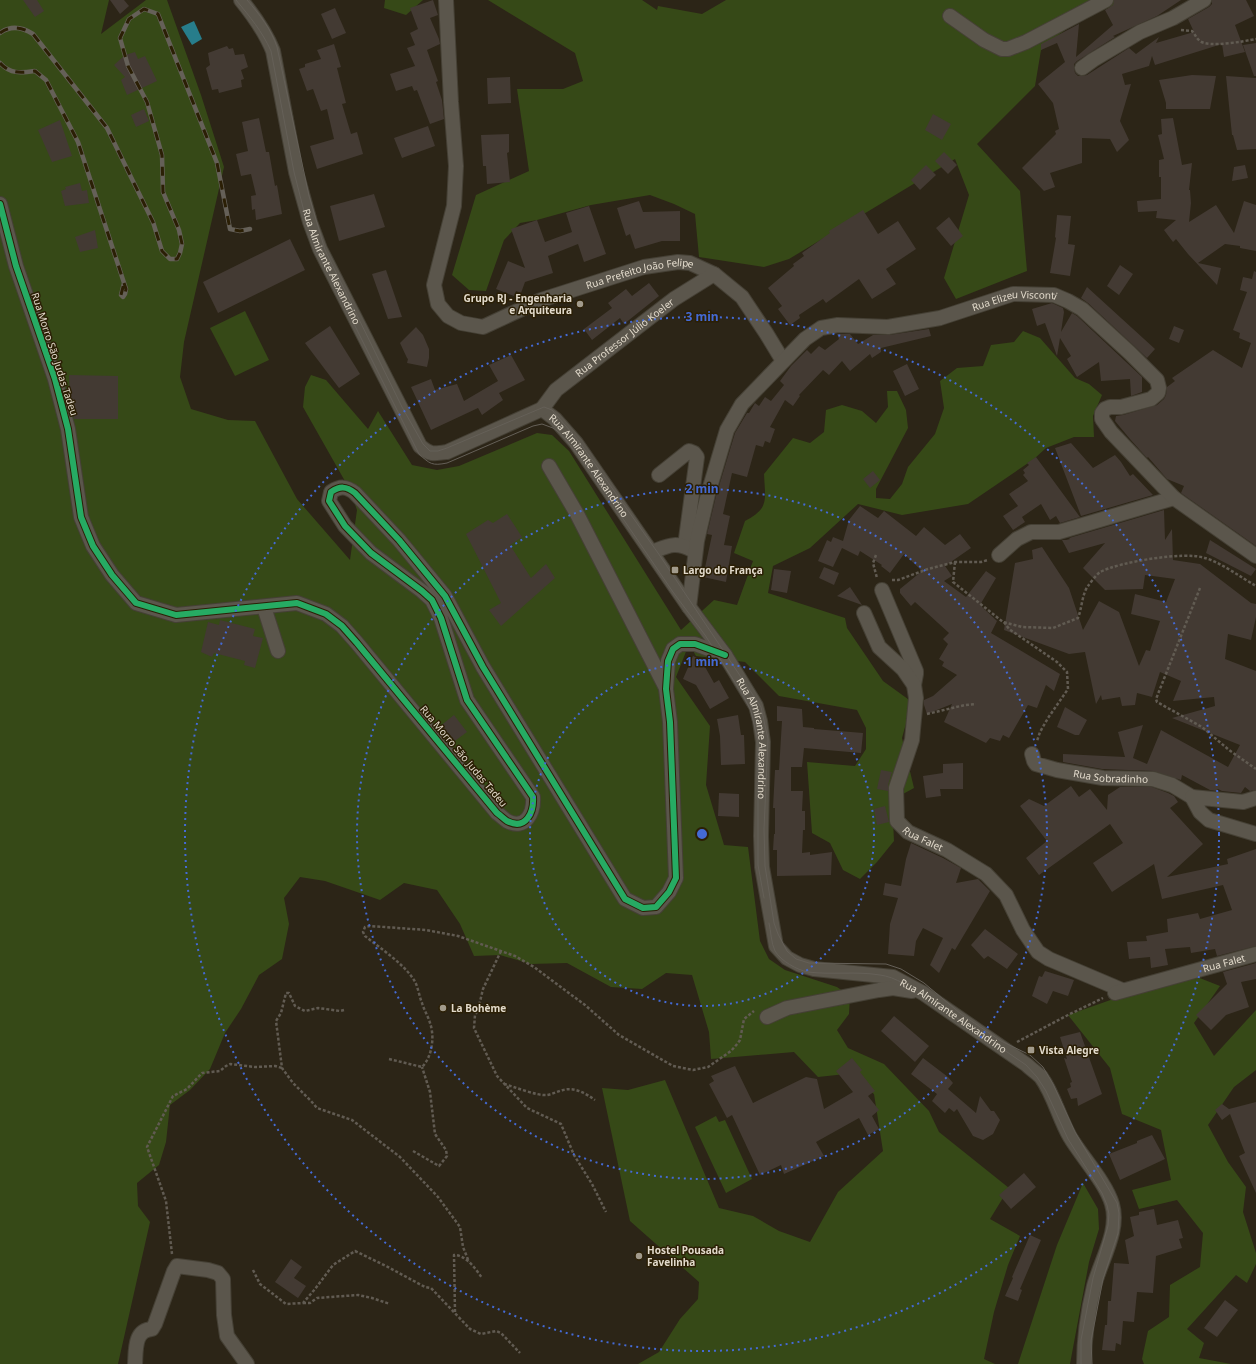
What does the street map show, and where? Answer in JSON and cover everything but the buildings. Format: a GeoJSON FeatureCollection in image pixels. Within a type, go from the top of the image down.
{"type":"FeatureCollection","features":[{"type":"Feature","properties":{"kind":"street","name":"Rua Almirante Alexandrino"},"geometry":{"type":"LineString","coordinates":[[241,0],[260,24],[273,51],[296,172],[310,222],[320,249],[420,446],[426,451],[434,454],[447,452],[542,409],[555,419],[576,443],[689,606],[725,655],[756,706],[763,742],[761,836],[762,867],[776,946],[787,958],[800,965],[814,969],[893,977],[923,993],[1003,1050],[1027,1065],[1040,1077],[1050,1094],[1069,1136],[1106,1191],[1112,1203],[1114,1214],[1114,1227],[1094,1286],[1084,1344],[1084,1364]]}},
{"type":"Feature","properties":{"kind":"street","name":"Rua Prefeito João Felipe"},"geometry":{"type":"LineString","coordinates":[[446,0],[456,166],[454,206],[434,285],[438,304],[448,316],[461,323],[484,327],[541,300],[644,267],[678,262],[690,263],[714,274],[742,297],[783,361]]}},
{"type":"Feature","properties":{"kind":"street"},"geometry":{"type":"LineString","coordinates":[[950,16],[984,40],[1002,49],[1008,49],[1020,45],[1106,0]]}},
{"type":"Feature","properties":{"kind":"street"},"geometry":{"type":"LineString","coordinates":[[1082,68],[1140,32],[1173,18],[1204,0]]}},
{"type":"Feature","properties":{"kind":"street","name":"Rua Morro São Judas Tadeu"},"geometry":{"type":"LineString","coordinates":[[0,204],[16,266],[55,379],[68,429],[81,517],[93,546],[112,575],[136,603],[176,615],[297,603],[326,614],[342,626],[497,813],[508,821],[519,823],[527,820],[532,814],[533,797],[467,700],[441,618],[432,600],[371,553],[345,526],[329,501],[331,492],[339,487],[348,488],[355,493],[399,540],[445,596],[483,667],[624,899],[643,908],[656,908],[669,892],[676,878],[670,722],[666,689],[668,661],[673,649],[680,644],[695,644],[725,655]]}},
{"type":"Feature","properties":{"kind":"street","name":"Rua Professor Júlio Koeler"},"geometry":{"type":"LineString","coordinates":[[542,409],[556,390],[674,299],[714,274]]}},
{"type":"Feature","properties":{"kind":"street","name":"Rua Elizeu Visconti"},"geometry":{"type":"LineString","coordinates":[[691,550],[727,430],[742,404],[805,339],[821,328],[838,325],[888,327],[940,318],[1013,294],[1054,295],[1082,309],[1157,380],[1159,388],[1158,393],[1151,399],[1121,407],[1110,407],[1105,409],[1102,413],[1102,419],[1111,432],[1174,498],[1256,556]]}},
{"type":"Feature","properties":{"kind":"street"},"geometry":{"type":"LineString","coordinates":[[659,475],[689,451],[697,457],[689,606]]}},
{"type":"Feature","properties":{"kind":"street"},"geometry":{"type":"LineString","coordinates":[[549,466],[577,514],[666,689]]}},
{"type":"Feature","properties":{"kind":"street"},"geometry":{"type":"LineString","coordinates":[[999,555],[1017,539],[1031,532],[1059,532],[1174,498]]}},
{"type":"Feature","properties":{"kind":"street"},"geometry":{"type":"LineString","coordinates":[[652,552],[668,545],[674,545],[691,550]]}},
{"type":"Feature","properties":{"kind":"street","name":"Rua Falet"},"geometry":{"type":"LineString","coordinates":[[882,583],[916,671],[914,685],[916,698],[915,717],[912,740],[896,788],[897,822],[908,832],[947,850],[986,874],[1006,895],[1023,930],[1038,952],[1049,959],[1118,992],[1256,954]]}},
{"type":"Feature","properties":{"kind":"street"},"geometry":{"type":"LineString","coordinates":[[264,607],[278,651]]}},
{"type":"Feature","properties":{"kind":"street"},"geometry":{"type":"LineString","coordinates":[[864,613],[879,647],[903,669],[914,685]]}},
{"type":"Feature","properties":{"kind":"street","name":"Rua Sobradinho"},"geometry":{"type":"LineString","coordinates":[[1032,754],[1036,764],[1057,770],[1103,778],[1153,780],[1172,785],[1192,797]]}},
{"type":"Feature","properties":{"kind":"street"},"geometry":{"type":"LineString","coordinates":[[1192,797],[1243,802],[1256,798]]}},
{"type":"Feature","properties":{"kind":"street"},"geometry":{"type":"LineString","coordinates":[[1192,797],[1200,812],[1209,820],[1256,834]]}},
{"type":"Feature","properties":{"kind":"street"},"geometry":{"type":"LineString","coordinates":[[763,1012],[893,988],[923,993]]}},
{"type":"Feature","properties":{"kind":"street"},"geometry":{"type":"LineString","coordinates":[[134,1364],[138,1339],[141,1334],[146,1330],[152,1329],[155,1324],[177,1266],[203,1269],[218,1273],[223,1279],[224,1315],[227,1336],[247,1364]]}},
{"type":"Feature","properties":{"kind":"path"},"geometry":{"type":"LineString","coordinates":[[1178,30],[1192,31],[1201,42],[1212,44],[1245,41],[1256,38]]}},
{"type":"Feature","properties":{"kind":"path"},"geometry":{"type":"LineString","coordinates":[[876,555],[873,563],[877,577],[882,583],[898,580],[928,569],[955,562],[981,562],[999,555]]}},
{"type":"Feature","properties":{"kind":"path"},"geometry":{"type":"LineString","coordinates":[[1003,622],[1022,627],[1052,628],[1078,618],[1086,590],[1099,573],[1115,566],[1176,555],[1205,557],[1256,586]]}},
{"type":"Feature","properties":{"kind":"path"},"geometry":{"type":"LineString","coordinates":[[955,562],[953,582],[1003,622],[1009,629],[1057,662],[1067,672],[1068,689],[1040,732],[1032,754]]}},
{"type":"Feature","properties":{"kind":"path"},"geometry":{"type":"LineString","coordinates":[[1200,588],[1156,699],[1157,702],[1202,727],[1256,770]]}},
{"type":"Feature","properties":{"kind":"path"},"geometry":{"type":"LineString","coordinates":[[915,717],[965,705],[976,704]]}},
{"type":"Feature","properties":{"kind":"path"},"geometry":{"type":"LineString","coordinates":[[422,1067],[430,1055],[432,1043],[431,1025],[414,980],[396,961],[366,936],[363,930],[365,927],[370,926],[426,930],[458,936],[515,956],[534,967],[585,1005],[619,1036],[673,1066],[693,1070],[708,1067],[735,1047],[740,1040],[744,1019],[763,1012]]}},
{"type":"Feature","properties":{"kind":"path"},"geometry":{"type":"LineString","coordinates":[[501,951],[483,989],[473,1024],[474,1028],[497,1076],[504,1084],[527,1108],[561,1124],[574,1155],[592,1184],[606,1212]]}},
{"type":"Feature","properties":{"kind":"path"},"geometry":{"type":"LineString","coordinates":[[1003,1050],[1068,1015],[1118,992]]}},
{"type":"Feature","properties":{"kind":"path"},"geometry":{"type":"LineString","coordinates":[[344,1010],[340,1011],[318,1008],[305,1011],[295,1006],[289,993],[286,993],[281,1013],[276,1021],[282,1068],[293,1083],[317,1108],[352,1120],[400,1157],[438,1197],[460,1227],[463,1247],[469,1262],[482,1278]]}},
{"type":"Feature","properties":{"kind":"path"},"geometry":{"type":"LineString","coordinates":[[389,1059],[422,1067]]}},
{"type":"Feature","properties":{"kind":"path"},"geometry":{"type":"LineString","coordinates":[[174,1271],[166,1201],[148,1147],[173,1096],[187,1089],[202,1073],[220,1071],[230,1064],[255,1067],[275,1066],[282,1068]]}},
{"type":"Feature","properties":{"kind":"path"},"geometry":{"type":"LineString","coordinates":[[413,1151],[439,1166],[447,1156],[446,1150],[435,1134],[430,1092],[422,1067]]}},
{"type":"Feature","properties":{"kind":"path"},"geometry":{"type":"LineString","coordinates":[[504,1084],[529,1092],[547,1095],[564,1089],[574,1089],[584,1092],[595,1100]]}},
{"type":"Feature","properties":{"kind":"path"},"geometry":{"type":"LineString","coordinates":[[303,1303],[316,1289],[333,1265],[355,1251],[425,1287],[431,1288],[470,1329],[481,1334],[496,1330],[501,1333],[520,1353]]}},
{"type":"Feature","properties":{"kind":"path"},"geometry":{"type":"LineString","coordinates":[[455,1312],[454,1255],[458,1255],[469,1262]]}},
{"type":"Feature","properties":{"kind":"path"},"geometry":{"type":"LineString","coordinates":[[253,1270],[260,1284],[286,1304],[310,1303],[317,1298],[358,1295],[390,1304]]}},
{"type":"Feature","properties":{"kind":"green space"},"geometry":{"type":"Polygon","coordinates":[[[0,0],[109,0],[101,34],[146,0],[167,0],[201,95],[224,167],[184,342],[180,377],[191,409],[228,420],[255,421],[297,499],[350,560],[357,510],[350,490],[303,407],[305,387],[311,375],[326,380],[368,429],[378,411],[412,465],[437,470],[459,466],[537,433],[552,435],[569,451],[681,630],[714,600],[737,605],[753,561],[734,553],[745,521],[759,512],[764,502],[764,474],[793,438],[810,443],[824,432],[826,410],[842,405],[862,411],[876,423],[888,407],[887,391],[897,391],[906,410],[908,428],[876,489],[876,498],[890,499],[902,484],[908,467],[935,434],[944,408],[940,381],[957,368],[983,366],[991,345],[1014,342],[1023,331],[1040,338],[1075,378],[1089,384],[1102,395],[1093,416],[1094,437],[1074,437],[1046,448],[1034,459],[968,504],[902,515],[858,504],[810,548],[773,566],[768,593],[845,618],[847,628],[883,681],[912,702],[902,738],[914,788],[892,800],[894,841],[877,862],[860,879],[843,870],[830,843],[812,833],[807,762],[855,766],[866,749],[866,728],[857,710],[779,696],[745,662],[696,656],[689,644],[676,677],[710,726],[706,785],[724,845],[748,847],[760,941],[769,959],[785,970],[837,987],[850,996],[849,1014],[837,1030],[848,1048],[884,1064],[929,1111],[939,1132],[1009,1188],[990,1219],[1020,1236],[1008,1265],[994,1312],[984,1359],[995,1364],[638,1364],[659,1352],[680,1319],[698,1299],[699,1282],[630,1221],[602,1088],[628,1090],[665,1080],[719,1208],[753,1216],[779,1231],[810,1242],[838,1192],[883,1151],[874,1094],[846,1074],[818,1077],[794,1052],[711,1059],[709,1032],[692,975],[666,973],[642,989],[611,987],[567,963],[531,964],[500,955],[474,956],[460,924],[437,890],[404,883],[380,900],[325,881],[300,877],[284,898],[289,924],[282,959],[259,975],[241,1009],[225,1033],[210,1069],[190,1090],[170,1105],[166,1142],[159,1165],[137,1183],[138,1206],[150,1222],[118,1364],[0,1364],[0,0]]]}},
{"type":"Feature","properties":{"kind":"green space"},"geometry":{"type":"Polygon","coordinates":[[[385,0],[423,0],[406,15],[384,8],[385,0]]]}},
{"type":"Feature","properties":{"kind":"green space"},"geometry":{"type":"Polygon","coordinates":[[[488,0],[642,0],[657,10],[658,6],[702,14],[726,0],[1125,0],[1075,23],[1041,50],[1035,86],[977,144],[1020,191],[1027,271],[956,299],[944,278],[969,195],[955,159],[789,259],[764,267],[699,257],[695,214],[650,195],[591,205],[537,220],[520,223],[504,240],[486,291],[469,290],[452,275],[476,195],[529,171],[517,89],[563,89],[583,81],[575,53],[488,0]]]}},
{"type":"Feature","properties":{"kind":"green space"},"geometry":{"type":"Polygon","coordinates":[[[245,311],[269,360],[235,376],[210,328],[245,311]]]}},
{"type":"Feature","properties":{"kind":"green space"},"geometry":{"type":"Polygon","coordinates":[[[1187,973],[1220,986],[1194,1023],[1214,1056],[1256,1010],[1256,1070],[1234,1087],[1208,1125],[1228,1162],[1246,1187],[1243,1212],[1256,1253],[1256,1264],[1247,1283],[1236,1275],[1187,1329],[1204,1343],[1199,1358],[1231,1364],[1144,1364],[1142,1359],[1148,1331],[1169,1317],[1170,1285],[1200,1267],[1203,1233],[1177,1200],[1139,1209],[1132,1190],[1171,1180],[1161,1130],[1122,1114],[1110,1068],[1068,1015],[1187,973]]]}},
{"type":"Feature","properties":{"kind":"green space"},"geometry":{"type":"Polygon","coordinates":[[[716,1116],[719,1122],[725,1120],[752,1179],[726,1193],[695,1127],[716,1116]]]}},
{"type":"Feature","properties":{"kind":"green space"},"geometry":{"type":"Polygon","coordinates":[[[1083,1183],[1098,1209],[1099,1229],[1089,1262],[1070,1364],[1018,1364],[1057,1245],[1083,1183]]]}},
{"type":"Feature","properties":{"kind":"water"},"geometry":{"type":"Polygon","coordinates":[[[194,21],[202,39],[192,45],[181,27],[194,21]]]}},
{"type":"Feature","properties":{"kind":"tram line"},"geometry":{"type":"LineString","coordinates":[[236,0],[260,31],[271,51],[294,172],[307,223],[317,250],[419,454],[434,464],[447,463],[533,426],[542,424],[553,428],[561,434],[596,479],[673,592],[705,635],[743,695],[751,711],[758,741],[758,865],[764,898]]}},
{"type":"Feature","properties":{"kind":"tram line"},"geometry":{"type":"LineString","coordinates":[[247,0],[265,22],[277,47],[309,196],[325,250],[402,407],[423,444],[430,451],[438,451],[544,407],[552,410],[578,440],[658,553],[761,707],[768,739],[764,829],[765,866],[774,923],[787,951],[796,959],[809,963],[886,964],[901,969],[924,983],[961,1014],[1001,1041],[1030,1055],[1043,1067],[1053,1084],[1075,1132],[1117,1203],[1119,1213],[1118,1233],[1103,1279],[1091,1341],[1092,1364]]}},
{"type":"Feature","properties":{"kind":"tram line"},"geometry":{"type":"LineString","coordinates":[[769,923],[775,951],[785,962],[799,969],[817,973],[862,973],[880,975],[903,983]]}},
{"type":"Feature","properties":{"kind":"tram line"},"geometry":{"type":"LineString","coordinates":[[936,1004],[966,1024]]}},
{"type":"Feature","properties":{"kind":"tram line"},"geometry":{"type":"LineString","coordinates":[[991,1041],[1026,1065],[1037,1077],[1046,1091],[1068,1139],[1102,1193],[1107,1205],[1109,1214],[1108,1226],[1093,1278],[1081,1340],[1081,1364]]}},
{"type":"Feature","properties":{"kind":"railway"},"geometry":{"type":"LineString","coordinates":[[0,33],[4,30],[12,28],[21,28],[33,34],[107,128],[153,222],[162,251],[170,259],[177,259],[182,244],[179,230],[163,192],[162,155],[147,102],[128,66],[120,38],[129,19],[144,9],[158,14],[217,163],[230,229],[240,231],[250,229]]}},
{"type":"Feature","properties":{"kind":"railway"},"geometry":{"type":"LineString","coordinates":[[0,63],[4,67],[16,72],[35,71],[46,80],[78,142],[126,289],[123,297],[121,295],[124,283]]}},
{"type":"Feature","properties":{"kind":"cycle path"},"geometry":{"type":"LineString","coordinates":[[0,204],[16,266],[55,379],[68,429],[81,517],[93,546],[112,575],[136,603],[176,615],[297,603],[326,614],[342,626],[357,643],[497,813],[507,821],[519,824],[524,822],[530,814],[533,797],[467,700],[441,618],[432,600],[371,553],[345,526],[329,501],[331,492],[337,489],[346,488],[352,491],[399,540],[445,596],[483,667],[625,899],[643,908],[656,907],[669,892],[676,878],[670,722],[666,689],[668,661],[673,649],[680,644],[695,644],[725,655]]}},
{"type":"Feature","properties":{"kind":"place","name":"Grupo RJ - Engenharia e Arquiteura"},"geometry":{"type":"Point","coordinates":[580,304]}},
{"type":"Feature","properties":{"kind":"place","name":"Largo do França"},"geometry":{"type":"Point","coordinates":[675,570]}},
{"type":"Feature","properties":{"kind":"place","name":"La Bohème"},"geometry":{"type":"Point","coordinates":[443,1008]}},
{"type":"Feature","properties":{"kind":"place","name":"Vista Alegre"},"geometry":{"type":"Point","coordinates":[1031,1050]}},
{"type":"Feature","properties":{"kind":"place","name":"Hostel Pousada Favelinha"},"geometry":{"type":"Point","coordinates":[639,1256]}}]}
